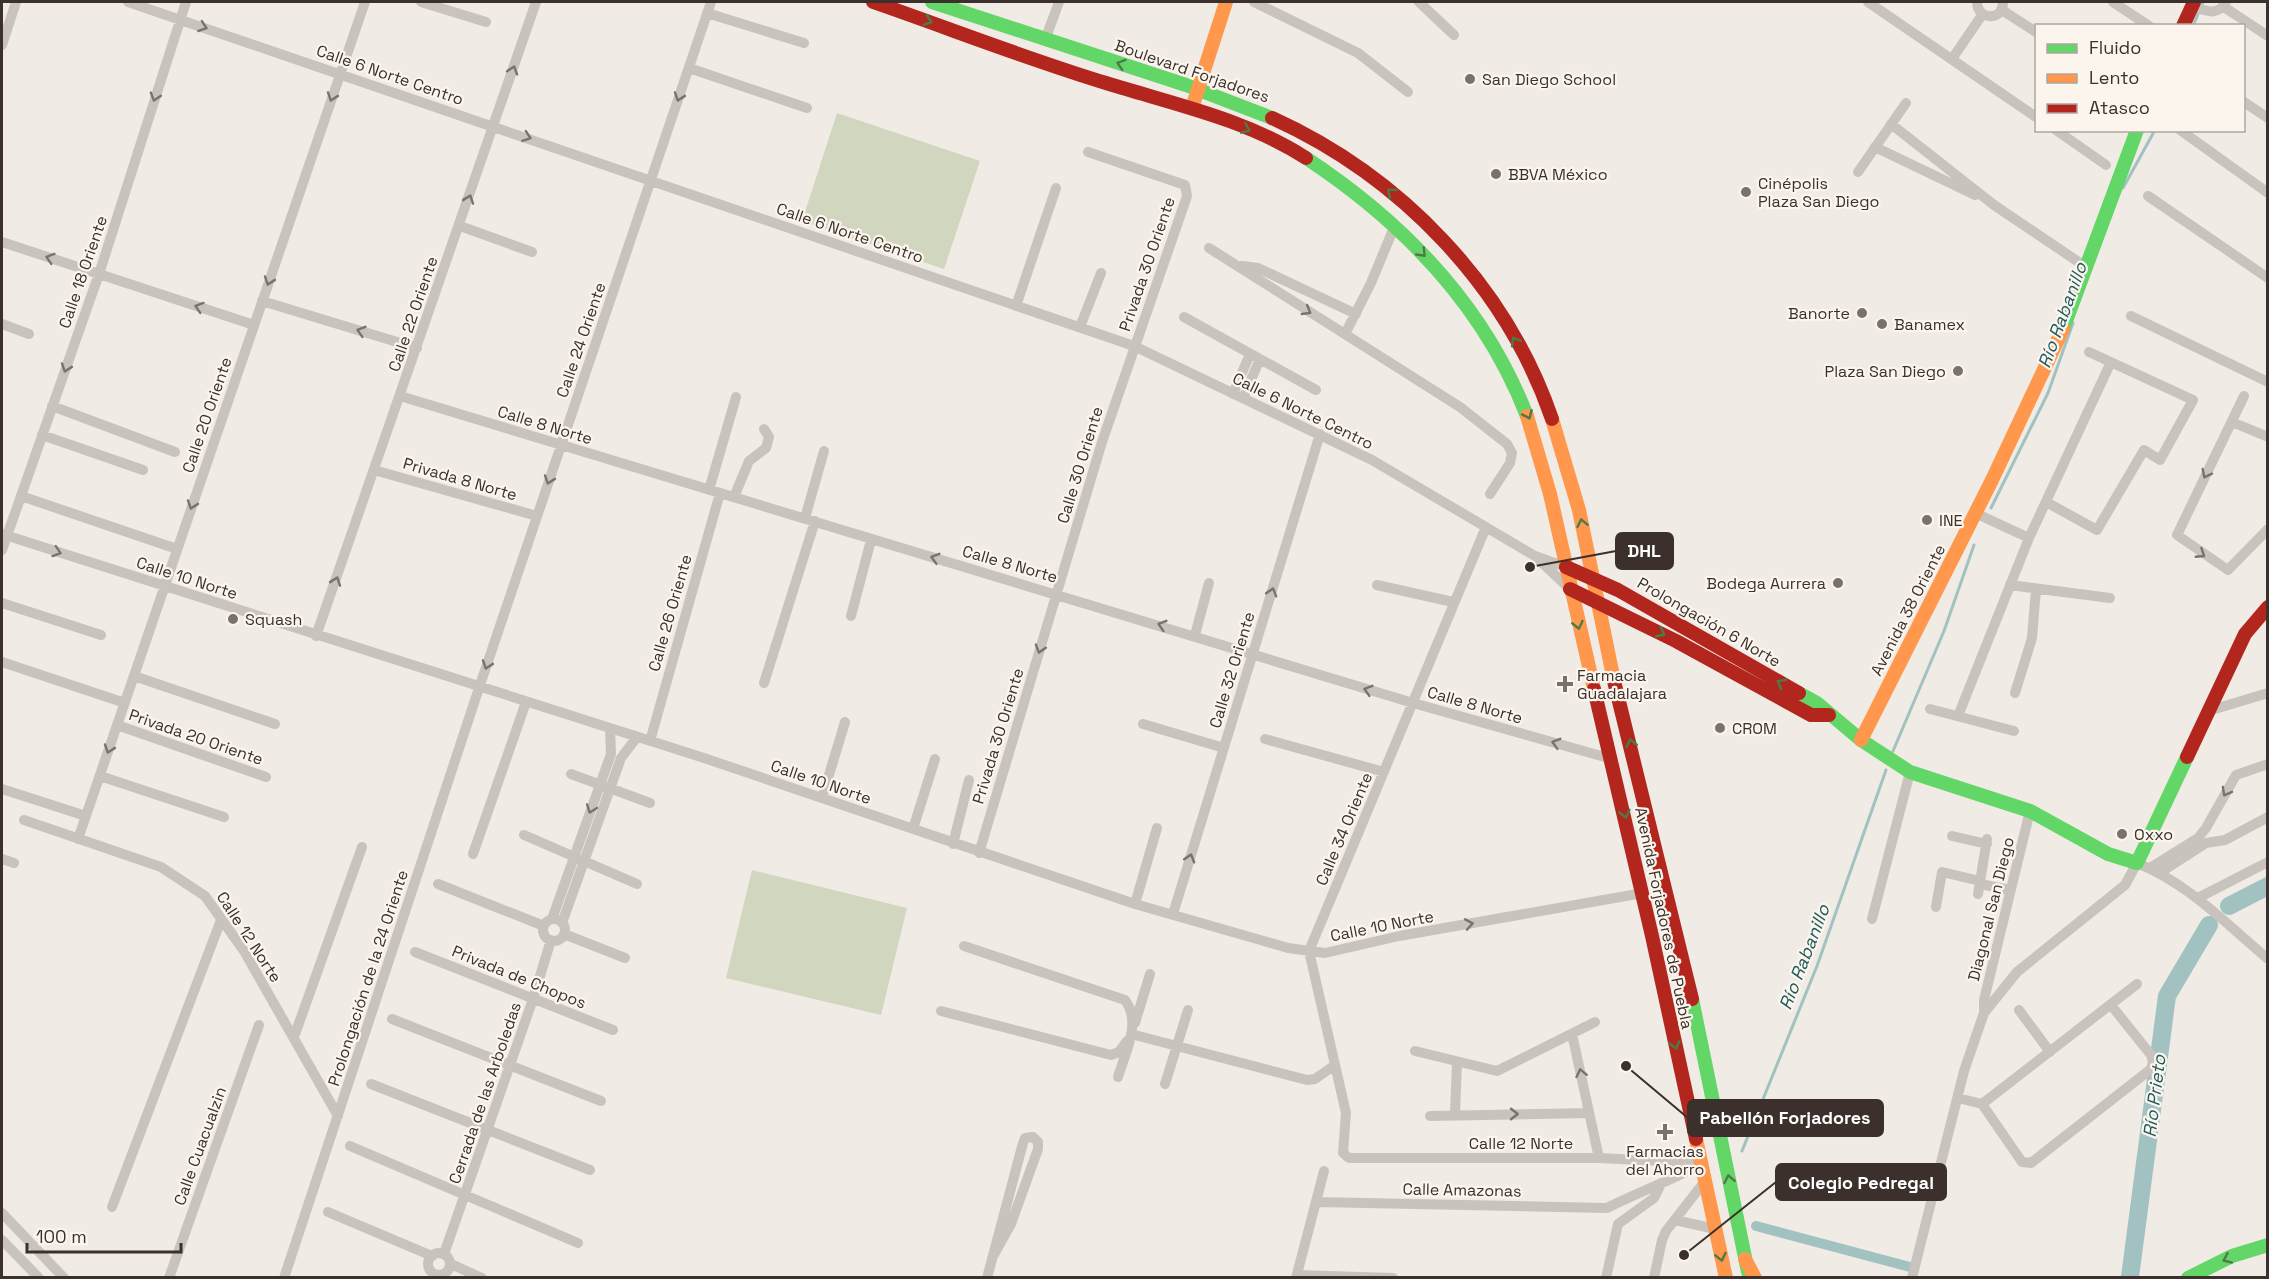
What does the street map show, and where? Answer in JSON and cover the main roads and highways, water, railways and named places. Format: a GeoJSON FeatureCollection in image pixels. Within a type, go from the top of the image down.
{"type":"FeatureCollection","features":[{"type":"Feature","properties":{"kind":"main road"},"geometry":{"type":"LineString","coordinates":[[873,2],[1105,83],[1192,108],[1254,132],[1323,168],[1395,225],[1441,273],[1502,361],[1531,420],[1545,469],[1566,567]]}},
{"type":"Feature","properties":{"kind":"main road","name":"Boulevard Forjadores"},"geometry":{"type":"LineString","coordinates":[[932,2],[1197,88],[1266,113],[1347,157],[1425,222],[1461,261],[1496,309],[1521,350],[1550,414],[1570,472],[1597,601]]}},
{"type":"Feature","properties":{"kind":"main road"},"geometry":{"type":"LineString","coordinates":[[1192,108],[1226,2]]}},
{"type":"Feature","properties":{"kind":"main road"},"geometry":{"type":"LineString","coordinates":[[2184,24],[2193,4]]}},
{"type":"Feature","properties":{"kind":"main road","name":"Avenida 38 Oriente"},"geometry":{"type":"LineString","coordinates":[[1861,740],[1975,513],[2067,319],[2136,132]]}},
{"type":"Feature","properties":{"kind":"main road","name":"Prolongación 6 Norte"},"geometry":{"type":"LineString","coordinates":[[1566,567],[1674,620],[1817,703],[1861,740],[1910,772],[2030,811],[2108,854],[2144,865],[2208,711],[2245,634],[2268,607]]}},
{"type":"Feature","properties":{"kind":"main road","name":"Avenida Forjadores de Puebla"},"geometry":{"type":"LineString","coordinates":[[1566,567],[1643,893],[1726,1278]]}},
{"type":"Feature","properties":{"kind":"main road","name":"Prolongación 6 Norte"},"geometry":{"type":"LineString","coordinates":[[1570,589],[1676,640],[1811,715],[1829,715]]}},
{"type":"Feature","properties":{"kind":"main road","name":"Avenida Forjadores de Puebla"},"geometry":{"type":"LineString","coordinates":[[1597,601],[1700,1037],[1749,1278]]}},
{"type":"Feature","properties":{"kind":"main road"},"geometry":{"type":"LineString","coordinates":[[1668,1013],[1681,1018],[1700,1037]]}},
{"type":"Feature","properties":{"kind":"main road"},"geometry":{"type":"LineString","coordinates":[[2188,1278],[2232,1256],[2268,1245]]}},
{"type":"Feature","properties":{"kind":"main road"},"geometry":{"type":"LineString","coordinates":[[1745,1259],[1755,1278]]}},
{"type":"Feature","properties":{"kind":"waterway","name":"Río Rabanillo"},"geometry":{"type":"LineString","coordinates":[[2194,24],[2203,2]]}},
{"type":"Feature","properties":{"kind":"waterway","name":"Río Rabanillo"},"geometry":{"type":"LineString","coordinates":[[2123,188],[2154,132]]}},
{"type":"Feature","properties":{"kind":"waterway","name":"Río Rabanillo"},"geometry":{"type":"LineString","coordinates":[[1991,508],[2048,393],[2073,323]]}},
{"type":"Feature","properties":{"kind":"waterway","name":"Río Rabanillo"},"geometry":{"type":"LineString","coordinates":[[1893,751],[1944,631],[1974,545]]}},
{"type":"Feature","properties":{"kind":"waterway","name":"Río Rabanillo"},"geometry":{"type":"LineString","coordinates":[[1742,1151],[1817,966],[1886,770]]}},
{"type":"Feature","properties":{"kind":"waterway","name":"Río Prieto"},"geometry":{"type":"LineString","coordinates":[[2229,906],[2268,886]]}},
{"type":"Feature","properties":{"kind":"waterway","name":"Río Prieto"},"geometry":{"type":"LineString","coordinates":[[2130,1277],[2167,996],[2209,925]]}},
{"type":"Feature","properties":{"kind":"waterway"},"geometry":{"type":"LineString","coordinates":[[1756,1226],[1910,1267]]}},
{"type":"Feature","properties":{"kind":"place","name":"San Diego School"},"geometry":{"type":"Point","coordinates":[1470,79]}},
{"type":"Feature","properties":{"kind":"place","name":"BBVA México"},"geometry":{"type":"Point","coordinates":[1496,174]}},
{"type":"Feature","properties":{"kind":"place","name":"Cinépolis Plaza San Diego"},"geometry":{"type":"Point","coordinates":[1746,192]}},
{"type":"Feature","properties":{"kind":"place","name":"Banorte"},"geometry":{"type":"Point","coordinates":[1862,313]}},
{"type":"Feature","properties":{"kind":"place","name":"Banamex"},"geometry":{"type":"Point","coordinates":[1882,324]}},
{"type":"Feature","properties":{"kind":"place","name":"Plaza San Diego"},"geometry":{"type":"Point","coordinates":[1958,371]}},
{"type":"Feature","properties":{"kind":"place","name":"INE"},"geometry":{"type":"Point","coordinates":[1927,520]}},
{"type":"Feature","properties":{"kind":"place","name":"DHL"},"geometry":{"type":"Point","coordinates":[1530,567]}},
{"type":"Feature","properties":{"kind":"place","name":"Bodega Aurrera"},"geometry":{"type":"Point","coordinates":[1838,583]}},
{"type":"Feature","properties":{"kind":"place","name":"Squash"},"geometry":{"type":"Point","coordinates":[233,619]}},
{"type":"Feature","properties":{"kind":"place","name":"Farmacia Guadalajara"},"geometry":{"type":"Point","coordinates":[1565,684]}},
{"type":"Feature","properties":{"kind":"place","name":"CROM"},"geometry":{"type":"Point","coordinates":[1720,728]}},
{"type":"Feature","properties":{"kind":"place","name":"Oxxo"},"geometry":{"type":"Point","coordinates":[2122,834]}},
{"type":"Feature","properties":{"kind":"place","name":"Pabellón Forjadores"},"geometry":{"type":"Point","coordinates":[1626,1066]}},
{"type":"Feature","properties":{"kind":"place","name":"Farmacias del Ahorro"},"geometry":{"type":"Point","coordinates":[1665,1132]}},
{"type":"Feature","properties":{"kind":"place","name":"Colegio Pedregal"},"geometry":{"type":"Point","coordinates":[1684,1255]}}]}
